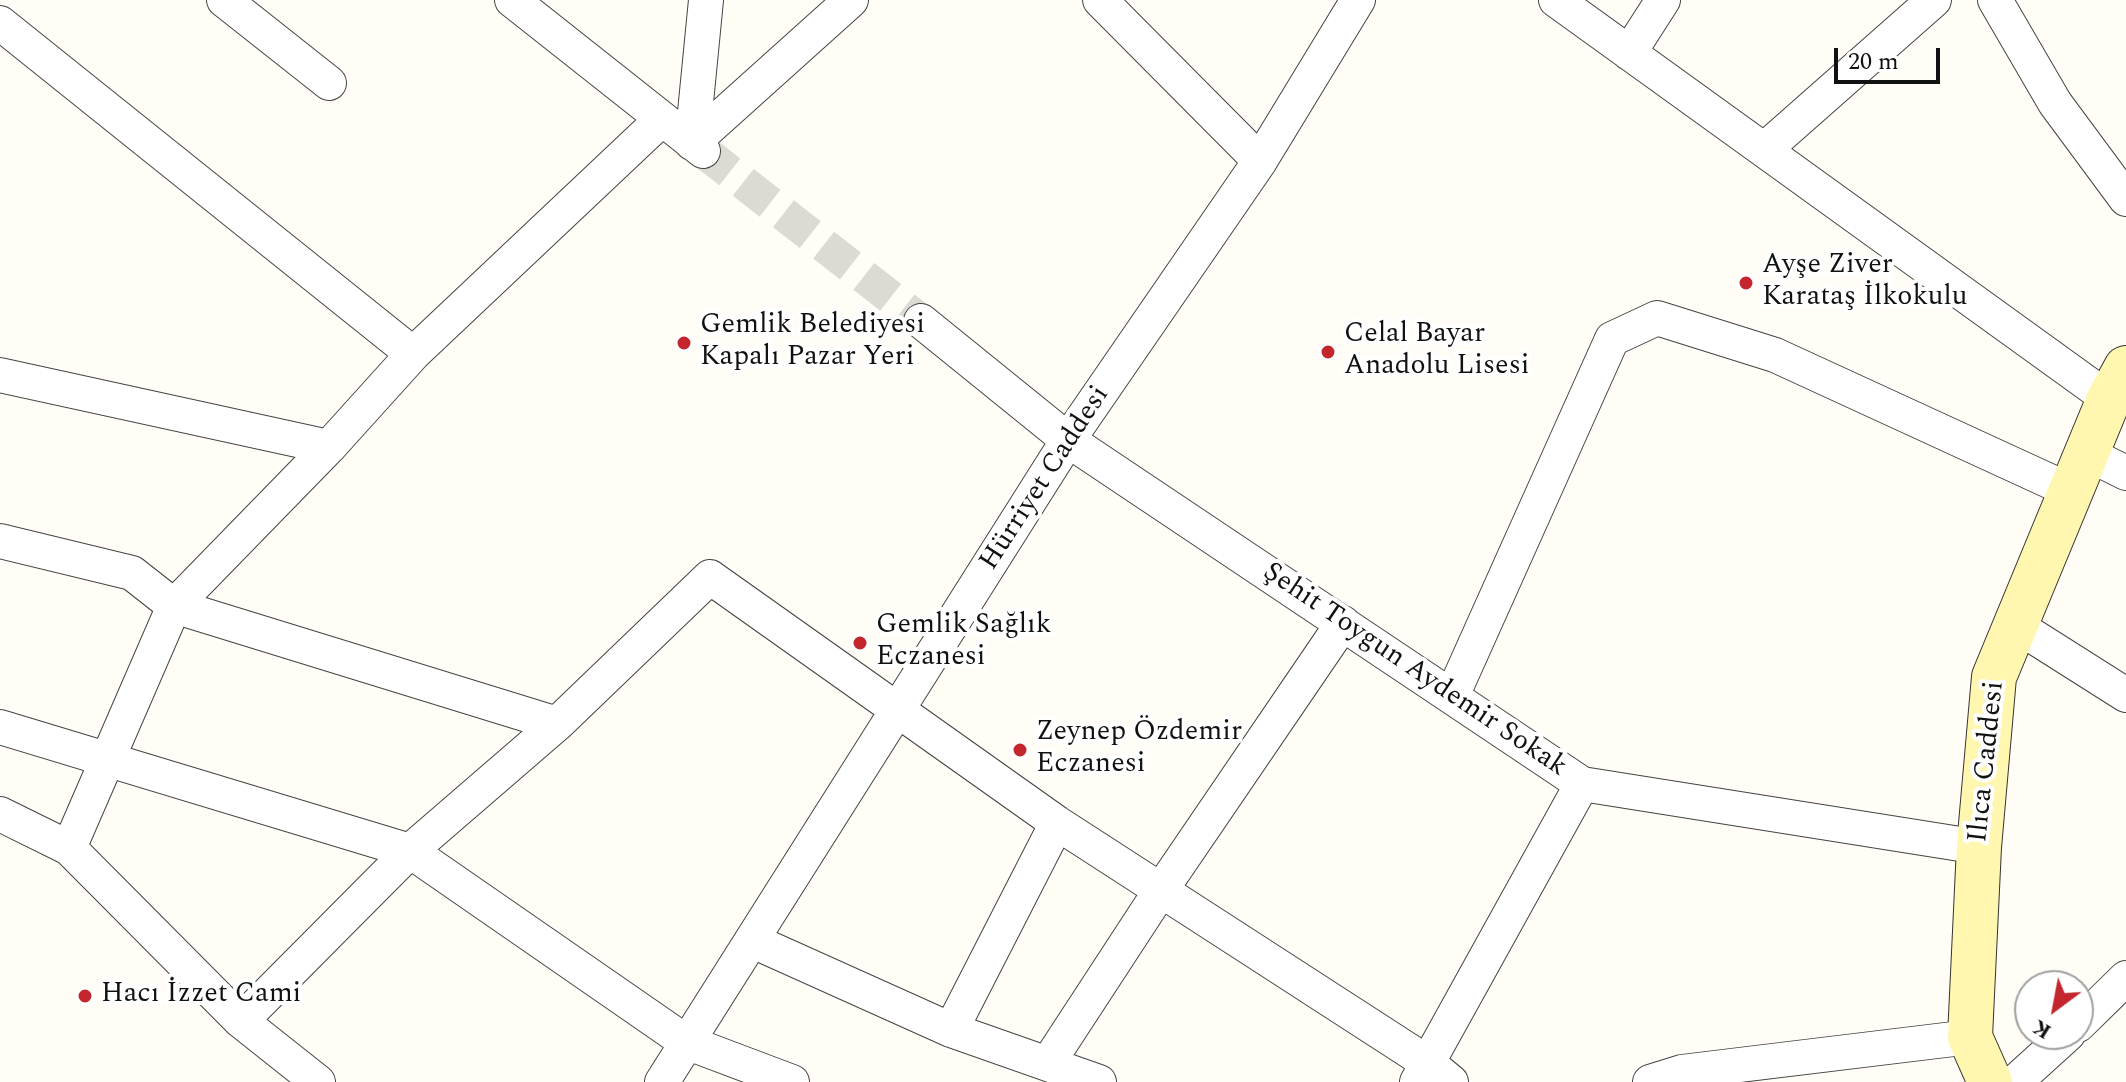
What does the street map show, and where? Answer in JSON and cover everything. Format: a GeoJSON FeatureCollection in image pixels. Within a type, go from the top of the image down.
{"type":"FeatureCollection","features":[{"type":"Feature","properties":{"kind":"street"},"geometry":{"type":"LineString","coordinates":[[224,0],[329,83]]}},
{"type":"Feature","properties":{"kind":"street"},"geometry":{"type":"LineString","coordinates":[[512,0],[698,147]]}},
{"type":"Feature","properties":{"kind":"street"},"geometry":{"type":"LineString","coordinates":[[698,147],[706,0]]}},
{"type":"Feature","properties":{"kind":"street"},"geometry":{"type":"LineString","coordinates":[[698,147],[851,0]]}},
{"type":"Feature","properties":{"kind":"street"},"geometry":{"type":"LineString","coordinates":[[1100,0],[1260,161]]}},
{"type":"Feature","properties":{"kind":"street","name":"Hürriyet Caddesi"},"geometry":{"type":"LineString","coordinates":[[678,1068],[753,941],[1068,440],[1260,161],[1358,0]]}},
{"type":"Feature","properties":{"kind":"street"},"geometry":{"type":"LineString","coordinates":[[1556,0],[1764,150],[2117,384]]}},
{"type":"Feature","properties":{"kind":"street"},"geometry":{"type":"LineString","coordinates":[[1629,53],[1663,0]]}},
{"type":"Feature","properties":{"kind":"street"},"geometry":{"type":"LineString","coordinates":[[1764,150],[1934,0]]}},
{"type":"Feature","properties":{"kind":"street"},"geometry":{"type":"LineString","coordinates":[[1995,0],[2055,103],[2126,199]]}},
{"type":"Feature","properties":{"kind":"street"},"geometry":{"type":"LineString","coordinates":[[0,23],[413,354]]}},
{"type":"Feature","properties":{"kind":"street"},"geometry":{"type":"LineString","coordinates":[[69,848],[174,606],[329,447],[413,354],[662,119]]}},
{"type":"Feature","properties":{"kind":"street"},"geometry":{"type":"LineString","coordinates":[[1452,696],[1612,339],[1657,318],[1775,355],[2079,472],[2126,473]]}},
{"type":"Feature","properties":{"kind":"street","name":"Şehit Toygun Aydemir Sokak"},"geometry":{"type":"LineString","coordinates":[[921,321],[1068,440],[1582,784],[1979,847]]}},
{"type":"Feature","properties":{"kind":"street"},"geometry":{"type":"LineString","coordinates":[[0,375],[329,447]]}},
{"type":"Feature","properties":{"kind":"street","name":"Ilıca Caddesi"},"geometry":{"type":"LineString","coordinates":[[1990,1082],[1970,1037],[1979,847],[1994,677],[2117,384]]}},
{"type":"Feature","properties":{"kind":"street"},"geometry":{"type":"LineString","coordinates":[[0,541],[132,573],[174,606],[557,724]]}},
{"type":"Feature","properties":{"kind":"street"},"geometry":{"type":"LineString","coordinates":[[241,1021],[410,851],[557,724],[710,577],[1057,823],[1161,890],[1432,1076],[1582,784]]}},
{"type":"Feature","properties":{"kind":"street"},"geometry":{"type":"LineString","coordinates":[[1048,1063],[1161,890],[1343,623]]}},
{"type":"Feature","properties":{"kind":"street"},"geometry":{"type":"LineString","coordinates":[[2017,626],[2126,695]]}},
{"type":"Feature","properties":{"kind":"street"},"geometry":{"type":"LineString","coordinates":[[0,727],[410,851],[678,1068],[792,1082]]}},
{"type":"Feature","properties":{"kind":"street"},"geometry":{"type":"LineString","coordinates":[[0,814],[69,848],[241,1021],[318,1082]]}},
{"type":"Feature","properties":{"kind":"street"},"geometry":{"type":"LineString","coordinates":[[951,1030],[1057,823]]}},
{"type":"Feature","properties":{"kind":"street"},"geometry":{"type":"LineString","coordinates":[[753,941],[951,1030],[1099,1082]]}},
{"type":"Feature","properties":{"kind":"street"},"geometry":{"type":"LineString","coordinates":[[2094,1009],[2126,978]]}},
{"type":"Feature","properties":{"kind":"street"},"geometry":{"type":"LineString","coordinates":[[1650,1082],[1682,1072],[1970,1037]]}},
{"type":"Feature","properties":{"kind":"street"},"geometry":{"type":"LineString","coordinates":[[2015,1082],[2050,1050]]}},
{"type":"Feature","properties":{"kind":"tunnel"},"geometry":{"type":"LineString","coordinates":[[703,151],[921,321]]}},
{"type":"Feature","properties":{"kind":"place","name":"Ayşe Ziver Karataş İlkokulu"},"geometry":{"type":"Point","coordinates":[1746,283]}},
{"type":"Feature","properties":{"kind":"place","name":"Gemlik Belediyesi Kapalı Pazar Yeri"},"geometry":{"type":"Point","coordinates":[684,343]}},
{"type":"Feature","properties":{"kind":"place","name":"Celal Bayar Anadolu Lisesi"},"geometry":{"type":"Point","coordinates":[1328,352]}},
{"type":"Feature","properties":{"kind":"place","name":"Gemlik Sağlık Eczanesi"},"geometry":{"type":"Point","coordinates":[860,643]}},
{"type":"Feature","properties":{"kind":"place","name":"Zeynep Özdemir Eczanesi"},"geometry":{"type":"Point","coordinates":[1020,750]}},
{"type":"Feature","properties":{"kind":"place","name":"Hacı İzzet Cami"},"geometry":{"type":"Point","coordinates":[85,996]}}]}
